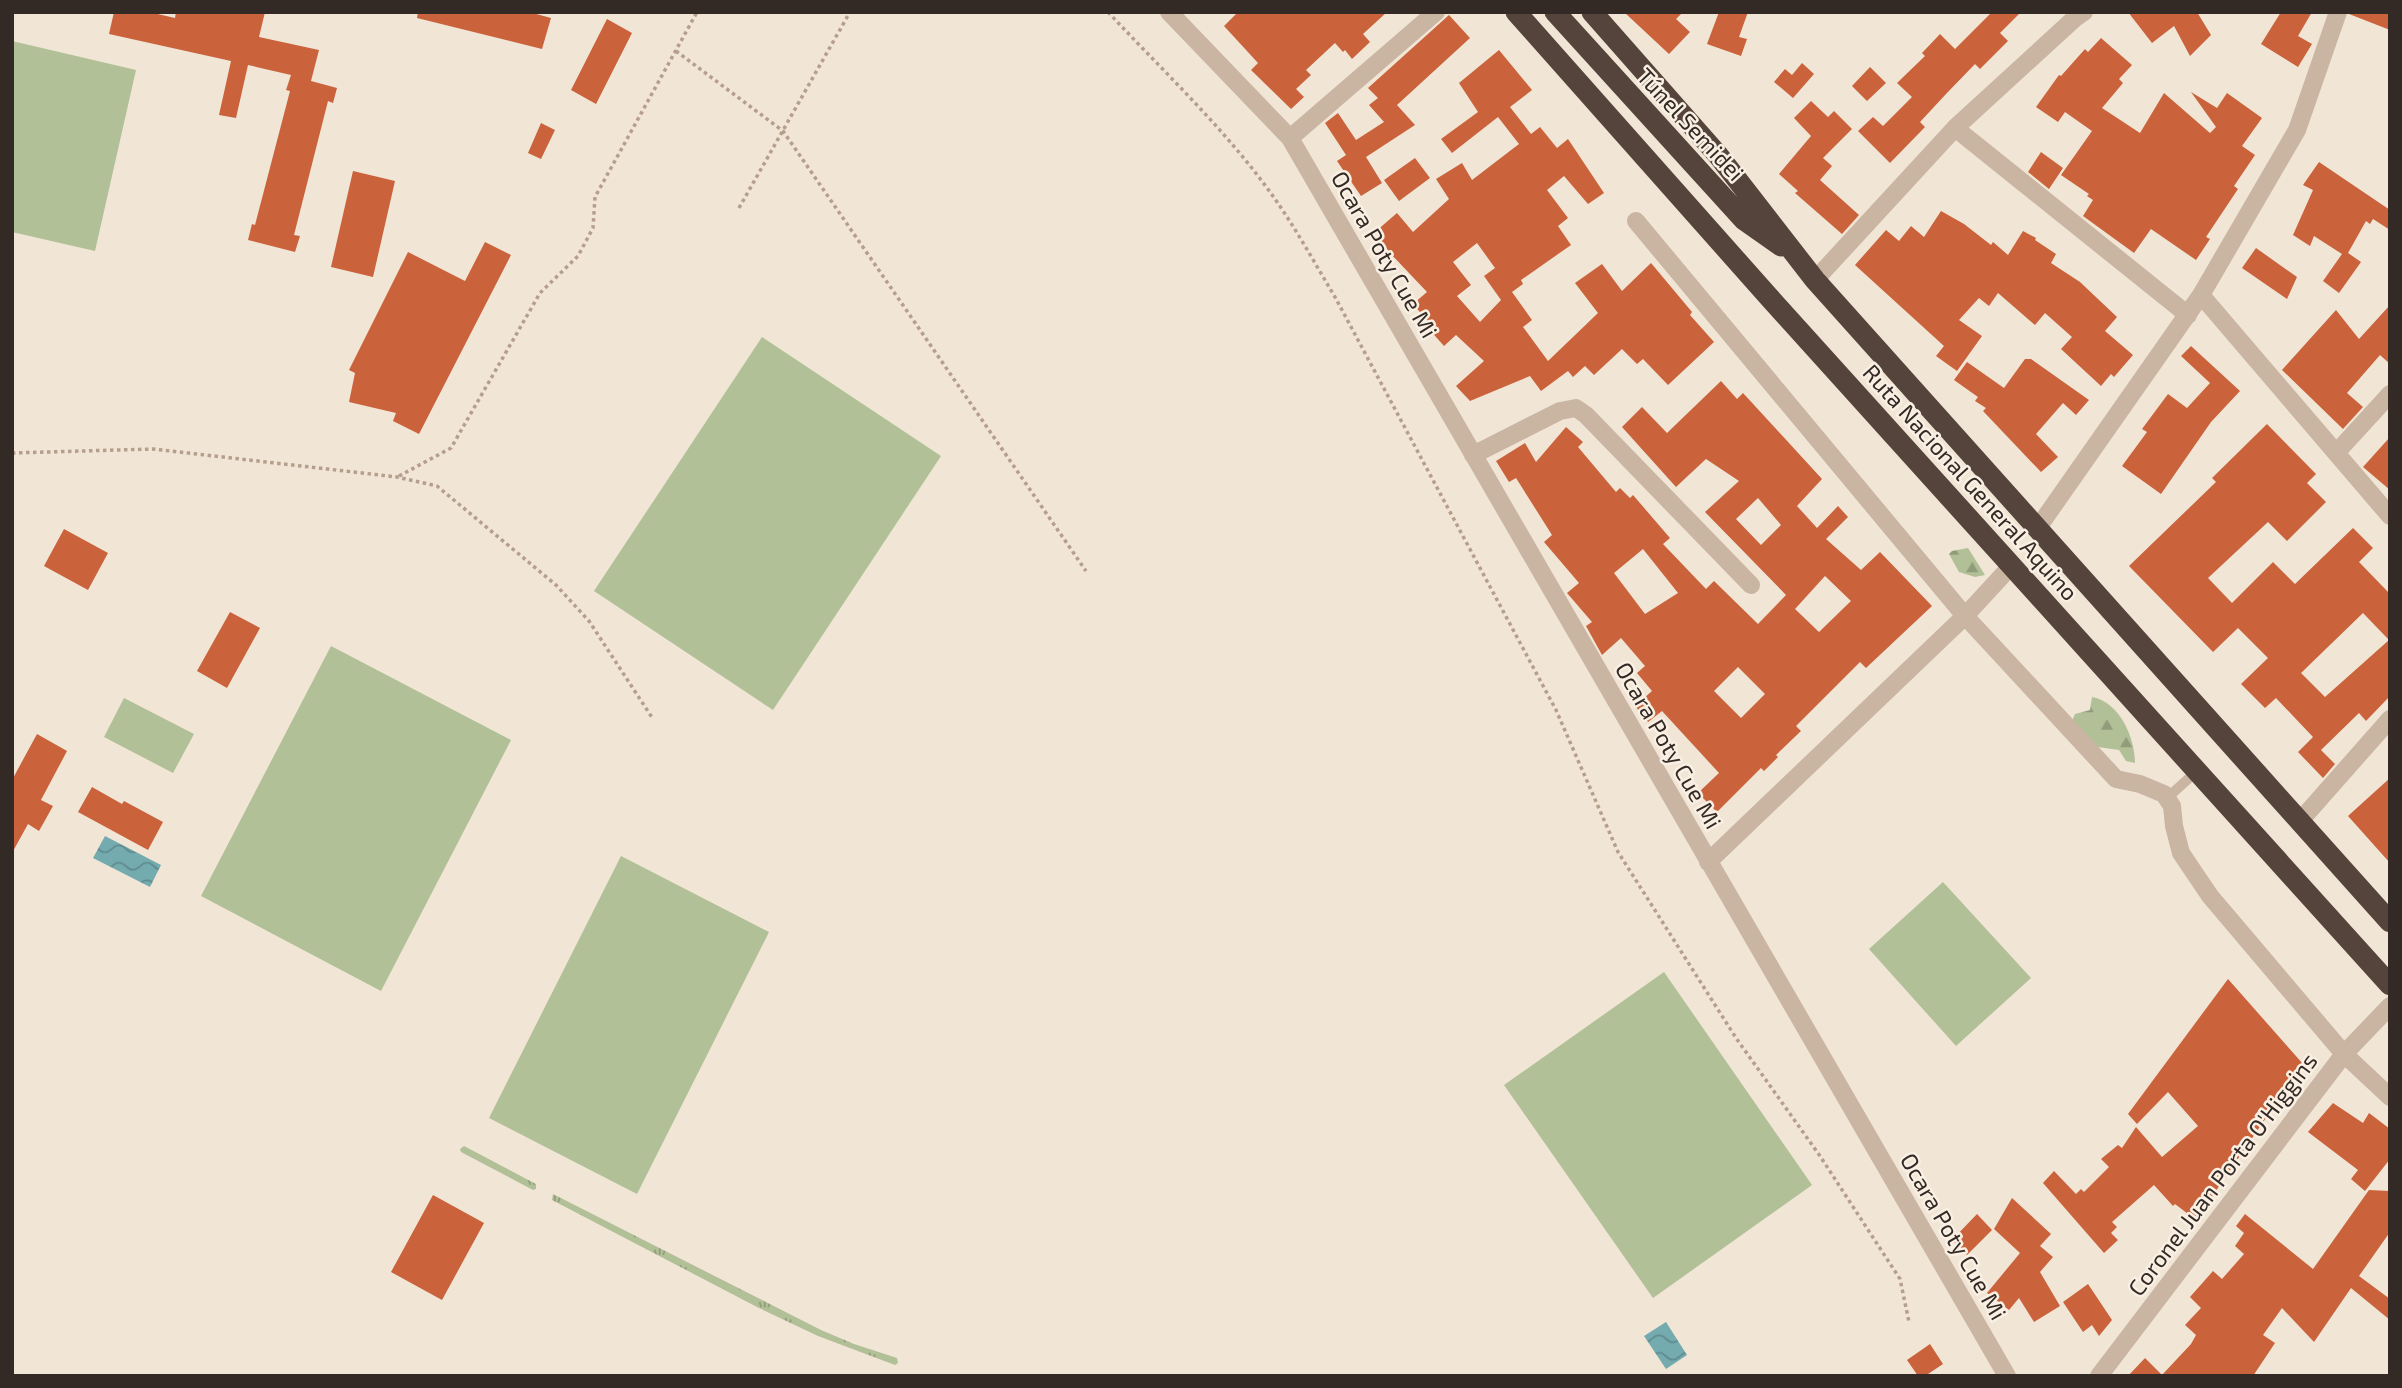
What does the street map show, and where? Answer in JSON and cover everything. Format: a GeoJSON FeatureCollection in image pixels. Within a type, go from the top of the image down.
{"type":"FeatureCollection","features":[{"type":"Feature","properties":{"kind":"highway","name":"Ruta Nacional General Aquino"},"geometry":{"type":"LineString","coordinates":[[1516,12],[1768,296],[2390,985]]}},
{"type":"Feature","properties":{"kind":"highway","name":"Túnel Semidei"},"geometry":{"type":"LineString","coordinates":[[1555,12],[1744,220],[1800,260]]}},
{"type":"Feature","properties":{"kind":"highway","name":"Ruta Nacional General Aquino"},"geometry":{"type":"LineString","coordinates":[[1592,12],[1718,155],[1815,280],[2390,922]]}},
{"type":"Feature","properties":{"kind":"street","name":"Ocara Poty Cue Mi"},"geometry":{"type":"LineString","coordinates":[[1169,12],[1290,138],[2007,1376]]}},
{"type":"Feature","properties":{"kind":"street"},"geometry":{"type":"LineString","coordinates":[[1290,138],[1436,12]]}},
{"type":"Feature","properties":{"kind":"street"},"geometry":{"type":"LineString","coordinates":[[1815,280],[1955,128],[2084,12]]}},
{"type":"Feature","properties":{"kind":"street"},"geometry":{"type":"LineString","coordinates":[[2037,529],[2201,295],[2297,130],[2338,12]]}},
{"type":"Feature","properties":{"kind":"street"},"geometry":{"type":"LineString","coordinates":[[1955,128],[2188,315]]}},
{"type":"Feature","properties":{"kind":"street"},"geometry":{"type":"LineString","coordinates":[[1636,221],[1965,615],[2116,779],[2140,784],[2164,794],[2172,806],[2181,853],[2210,896],[2344,1054],[2390,1097]]}},
{"type":"Feature","properties":{"kind":"street"},"geometry":{"type":"LineString","coordinates":[[2201,295],[2390,516]]}},
{"type":"Feature","properties":{"kind":"street"},"geometry":{"type":"LineString","coordinates":[[2336,453],[2390,394]]}},
{"type":"Feature","properties":{"kind":"street"},"geometry":{"type":"LineString","coordinates":[[1473,455],[1560,411],[1576,408],[1586,415],[1751,585]]}},
{"type":"Feature","properties":{"kind":"street"},"geometry":{"type":"LineString","coordinates":[[1707,862],[1965,615],[2012,565]]}},
{"type":"Feature","properties":{"kind":"street"},"geometry":{"type":"LineString","coordinates":[[2300,821],[2390,719]]}},
{"type":"Feature","properties":{"kind":"street","name":"Coronel Juan Porta O'Higgins"},"geometry":{"type":"LineString","coordinates":[[2099,1376],[2344,1054],[2390,1006]]}},
{"type":"Feature","properties":{"kind":"lane"},"geometry":{"type":"LineString","coordinates":[[2167,798],[2197,771]]}},
{"type":"Feature","properties":{"kind":"path"},"geometry":{"type":"LineString","coordinates":[[397,477],[451,448],[540,293],[578,256],[593,228],[595,197],[697,12]]}},
{"type":"Feature","properties":{"kind":"path"},"geometry":{"type":"LineString","coordinates":[[739,208],[850,12]]}},
{"type":"Feature","properties":{"kind":"path"},"geometry":{"type":"LineString","coordinates":[[1108,12],[1230,143],[1270,192],[1296,233],[1335,297],[1556,710],[1618,852],[1736,1038],[1820,1156],[1900,1279],[1909,1322]]}},
{"type":"Feature","properties":{"kind":"path"},"geometry":{"type":"LineString","coordinates":[[676,51],[783,131],[1086,571]]}},
{"type":"Feature","properties":{"kind":"path"},"geometry":{"type":"LineString","coordinates":[[12,453],[153,449],[397,477],[437,486],[556,585],[589,621],[653,719]]}},
{"type":"Feature","properties":{"kind":"green space"},"geometry":{"type":"Polygon","coordinates":[[[12,41],[136,70],[95,251],[12,232],[12,41]]]}},
{"type":"Feature","properties":{"kind":"green space"},"geometry":{"type":"Polygon","coordinates":[[[762,337],[941,456],[773,710],[594,591],[762,337]]]}},
{"type":"Feature","properties":{"kind":"green space"},"geometry":{"type":"Polygon","coordinates":[[[1968,548],[1985,575],[1975,577],[1959,572],[1949,554],[1968,548]]]}},
{"type":"Feature","properties":{"kind":"green space"},"geometry":{"type":"Polygon","coordinates":[[[331,646],[511,740],[381,991],[201,896],[331,646]]]}},
{"type":"Feature","properties":{"kind":"green space"},"geometry":{"type":"Polygon","coordinates":[[[2092,697],[2111,706],[2124,722],[2132,743],[2135,763],[2126,761],[2119,750],[2098,747],[2072,721],[2075,714],[2090,710],[2092,697]]]}},
{"type":"Feature","properties":{"kind":"green space"},"geometry":{"type":"Polygon","coordinates":[[[124,698],[194,734],[173,773],[104,737],[124,698]]]}},
{"type":"Feature","properties":{"kind":"green space"},"geometry":{"type":"Polygon","coordinates":[[[621,856],[769,932],[637,1194],[489,1118],[621,856]]]}},
{"type":"Feature","properties":{"kind":"green space"},"geometry":{"type":"Polygon","coordinates":[[[1943,882],[2031,978],[1956,1046],[1869,949],[1943,882]]]}},
{"type":"Feature","properties":{"kind":"green space"},"geometry":{"type":"Polygon","coordinates":[[[1664,972],[1812,1185],[1653,1298],[1504,1085],[1664,972]]]}},
{"type":"Feature","properties":{"kind":"green space"},"geometry":{"type":"Polygon","coordinates":[[[464,1146],[536,1184],[536,1189],[533,1190],[461,1152],[460,1149],[464,1146]]]}},
{"type":"Feature","properties":{"kind":"green space"},"geometry":{"type":"Polygon","coordinates":[[[553,1194],[821,1330],[897,1358],[898,1363],[895,1365],[818,1336],[757,1307],[552,1200],[553,1194]]]}},
{"type":"Feature","properties":{"kind":"water"},"geometry":{"type":"Polygon","coordinates":[[[105,836],[161,865],[150,887],[93,858],[105,836]]]}},
{"type":"Feature","properties":{"kind":"water"},"geometry":{"type":"Polygon","coordinates":[[[1666,1322],[1687,1355],[1666,1369],[1644,1336],[1666,1322]]]}},
{"type":"Feature","properties":{"kind":"building"},"geometry":{"type":"Polygon","coordinates":[[[114,12],[149,12],[175,18],[176,12],[265,12],[259,37],[319,50],[311,81],[337,88],[333,103],[328,101],[294,235],[300,236],[295,252],[248,240],[252,224],[255,225],[290,91],[286,90],[291,75],[248,65],[236,118],[219,115],[231,61],[109,34],[114,12]]]}},
{"type":"Feature","properties":{"kind":"building"},"geometry":{"type":"Polygon","coordinates":[[[418,12],[529,12],[551,18],[542,49],[417,18],[418,12]]]}},
{"type":"Feature","properties":{"kind":"building"},"geometry":{"type":"Polygon","coordinates":[[[1238,12],[1387,12],[1363,34],[1370,42],[1352,59],[1335,43],[1306,70],[1311,75],[1296,89],[1304,97],[1291,109],[1251,70],[1258,63],[1224,26],[1238,12]]]}},
{"type":"Feature","properties":{"kind":"building"},"geometry":{"type":"Polygon","coordinates":[[[1624,12],[1683,12],[1676,19],[1690,32],[1669,54],[1624,12]]]}},
{"type":"Feature","properties":{"kind":"building"},"geometry":{"type":"Polygon","coordinates":[[[1719,12],[1748,12],[1739,37],[1747,39],[1741,56],[1707,44],[1719,12]]]}},
{"type":"Feature","properties":{"kind":"building"},"geometry":{"type":"Polygon","coordinates":[[[1992,12],[2021,12],[2000,33],[2008,41],[1980,69],[1975,64],[1920,122],[1925,127],[1890,163],[1858,131],[1873,117],[1883,126],[1912,97],[1897,83],[1925,56],[1922,53],[1940,34],[1955,49],[1992,12]]]}},
{"type":"Feature","properties":{"kind":"building"},"geometry":{"type":"Polygon","coordinates":[[[2128,12],[2197,12],[2211,35],[2190,56],[2174,26],[2152,43],[2128,12]]]}},
{"type":"Feature","properties":{"kind":"building"},"geometry":{"type":"Polygon","coordinates":[[[2281,12],[2312,12],[2298,36],[2312,44],[2298,67],[2261,44],[2281,12]]]}},
{"type":"Feature","properties":{"kind":"building"},"geometry":{"type":"Polygon","coordinates":[[[2390,12],[2390,30],[2349,14],[2390,12]]]}},
{"type":"Feature","properties":{"kind":"building"},"geometry":{"type":"Polygon","coordinates":[[[1449,15],[1470,38],[1397,105],[1415,125],[1366,157],[1382,183],[1361,196],[1337,161],[1346,155],[1325,123],[1338,113],[1356,140],[1384,122],[1369,105],[1378,98],[1368,88],[1449,15]]]}},
{"type":"Feature","properties":{"kind":"building"},"geometry":{"type":"Polygon","coordinates":[[[607,19],[632,33],[596,104],[571,90],[607,19]]]}},
{"type":"Feature","properties":{"kind":"building"},"geometry":{"type":"Polygon","coordinates":[[[2101,38],[2132,65],[2119,79],[2123,83],[2102,108],[2140,133],[2164,93],[2210,133],[2216,127],[2191,92],[2217,108],[2227,93],[2262,118],[2242,146],[2255,155],[2234,186],[2238,189],[2206,237],[2210,239],[2196,260],[2151,229],[2134,253],[2083,216],[2093,200],[2087,196],[2089,194],[2061,175],[2092,131],[2065,112],[2058,122],[2036,107],[2059,75],[2061,76],[2085,49],[2088,52],[2101,38]]]}},
{"type":"Feature","properties":{"kind":"building"},"geometry":{"type":"Polygon","coordinates":[[[1499,50],[1532,90],[1510,107],[1531,134],[1540,127],[1557,148],[1568,139],[1604,193],[1588,204],[1564,176],[1547,190],[1568,218],[1558,226],[1571,245],[1521,280],[1523,284],[1512,292],[1532,320],[1523,327],[1548,361],[1598,313],[1575,283],[1602,264],[1622,291],[1651,263],[1714,342],[1668,385],[1643,359],[1637,364],[1622,349],[1594,375],[1585,366],[1573,377],[1568,371],[1541,391],[1530,376],[1470,401],[1456,386],[1484,361],[1456,335],[1444,346],[1428,328],[1431,325],[1413,304],[1427,292],[1390,253],[1375,232],[1397,213],[1413,232],[1449,199],[1436,179],[1462,163],[1472,180],[1519,144],[1498,117],[1452,153],[1441,139],[1478,112],[1459,83],[1499,50]],[[1477,243],[1453,262],[1471,285],[1457,296],[1480,322],[1501,300],[1484,276],[1495,268],[1477,243]]]}},
{"type":"Feature","properties":{"kind":"building"},"geometry":{"type":"Polygon","coordinates":[[[1802,63],[1814,74],[1793,98],[1774,82],[1785,69],[1792,75],[1802,63]]]}},
{"type":"Feature","properties":{"kind":"building"},"geometry":{"type":"Polygon","coordinates":[[[1870,67],[1886,83],[1867,101],[1852,86],[1870,67]]]}},
{"type":"Feature","properties":{"kind":"building"},"geometry":{"type":"Polygon","coordinates":[[[1811,101],[1828,117],[1834,111],[1852,129],[1823,158],[1832,166],[1820,180],[1859,215],[1842,234],[1795,193],[1798,191],[1779,174],[1811,136],[1794,118],[1811,101]]]}},
{"type":"Feature","properties":{"kind":"building"},"geometry":{"type":"Polygon","coordinates":[[[541,123],[555,130],[541,159],[528,153],[541,123]]]}},
{"type":"Feature","properties":{"kind":"building"},"geometry":{"type":"Polygon","coordinates":[[[2041,152],[2063,168],[2049,189],[2028,172],[2041,152]]]}},
{"type":"Feature","properties":{"kind":"building"},"geometry":{"type":"Polygon","coordinates":[[[1415,158],[1430,178],[1399,201],[1384,180],[1415,158]]]}},
{"type":"Feature","properties":{"kind":"building"},"geometry":{"type":"Polygon","coordinates":[[[2319,162],[2390,210],[2390,230],[2373,219],[2370,224],[2366,221],[2348,253],[2361,262],[2339,293],[2323,281],[2342,254],[2314,236],[2310,246],[2293,235],[2313,190],[2303,185],[2319,162]]]}},
{"type":"Feature","properties":{"kind":"building"},"geometry":{"type":"Polygon","coordinates":[[[353,171],[395,181],[373,277],[331,267],[353,171]]]}},
{"type":"Feature","properties":{"kind":"building"},"geometry":{"type":"Polygon","coordinates":[[[1941,211],[1964,224],[1991,245],[1993,242],[2008,255],[2023,231],[2036,238],[2035,240],[2056,254],[2051,263],[2080,282],[2117,317],[2105,331],[2133,355],[2114,377],[2111,374],[2101,386],[2061,349],[2072,337],[2045,313],[2035,325],[1998,293],[1989,306],[1979,298],[1959,320],[1982,336],[1957,371],[1936,356],[1944,346],[1855,265],[1886,230],[1899,241],[1911,226],[1924,237],[1941,211]]]}},
{"type":"Feature","properties":{"kind":"building"},"geometry":{"type":"Polygon","coordinates":[[[485,242],[511,255],[419,434],[393,421],[396,413],[349,402],[355,373],[349,370],[408,252],[465,281],[485,242]]]}},
{"type":"Feature","properties":{"kind":"building"},"geometry":{"type":"Polygon","coordinates":[[[2256,248],[2297,277],[2287,299],[2242,268],[2256,248]]]}},
{"type":"Feature","properties":{"kind":"building"},"geometry":{"type":"Polygon","coordinates":[[[2390,305],[2390,364],[2380,355],[2347,393],[2363,407],[2343,429],[2282,370],[2336,310],[2359,339],[2390,305]]]}},
{"type":"Feature","properties":{"kind":"building"},"geometry":{"type":"Polygon","coordinates":[[[2191,346],[2240,391],[2211,422],[2161,494],[2122,466],[2147,432],[2142,429],[2168,394],[2187,408],[2210,383],[2181,356],[2191,346]]]}},
{"type":"Feature","properties":{"kind":"building"},"geometry":{"type":"Polygon","coordinates":[[[2025,359],[2031,359],[2089,400],[2076,415],[2063,403],[2036,434],[2058,457],[2041,472],[1983,411],[1986,408],[1975,401],[1978,397],[1954,380],[1967,362],[2004,388],[2025,359]]]}},
{"type":"Feature","properties":{"kind":"building"},"geometry":{"type":"Polygon","coordinates":[[[1721,381],[1737,399],[1743,393],[1822,479],[1797,506],[1817,528],[1838,506],[1848,517],[1826,539],[1861,570],[1880,552],[1932,606],[1866,668],[1860,662],[1796,726],[1801,731],[1776,755],[1778,757],[1764,771],[1761,768],[1717,812],[1698,793],[1719,773],[1662,711],[1648,722],[1635,706],[1652,691],[1637,673],[1645,666],[1621,638],[1602,655],[1586,626],[1592,622],[1567,593],[1579,583],[1544,542],[1552,535],[1516,478],[1509,482],[1496,461],[1525,443],[1536,462],[1566,427],[1583,442],[1578,447],[1616,492],[1620,488],[1630,498],[1633,495],[1670,538],[1663,544],[1706,589],[1714,581],[1758,624],[1786,595],[1705,512],[1739,481],[1706,459],[1676,487],[1622,427],[1642,407],[1667,433],[1721,381]],[[1758,498],[1736,519],[1761,545],[1781,525],[1758,498]],[[1643,549],[1614,573],[1645,614],[1678,593],[1643,549]],[[1825,576],[1795,609],[1819,632],[1851,601],[1825,576]],[[1738,667],[1714,691],[1741,718],[1765,694],[1738,667]]]}},
{"type":"Feature","properties":{"kind":"building"},"geometry":{"type":"Polygon","coordinates":[[[2267,424],[2316,474],[2307,483],[2326,502],[2287,541],[2268,522],[2208,578],[2232,603],[2273,562],[2295,584],[2353,528],[2373,548],[2359,562],[2390,594],[2390,696],[2366,721],[2359,713],[2321,750],[2335,764],[2323,778],[2298,752],[2313,737],[2276,698],[2265,708],[2241,684],[2268,658],[2238,628],[2213,652],[2129,566],[2216,482],[2212,478],[2267,424]],[[2363,613],[2301,673],[2325,697],[2389,640],[2363,613]]]}},
{"type":"Feature","properties":{"kind":"building"},"geometry":{"type":"Polygon","coordinates":[[[2390,437],[2390,490],[2363,467],[2390,437]]]}},
{"type":"Feature","properties":{"kind":"building"},"geometry":{"type":"Polygon","coordinates":[[[64,529],[108,553],[88,590],[44,566],[64,529]]]}},
{"type":"Feature","properties":{"kind":"building"},"geometry":{"type":"Polygon","coordinates":[[[230,612],[260,628],[227,688],[197,671],[230,612]]]}},
{"type":"Feature","properties":{"kind":"building"},"geometry":{"type":"Polygon","coordinates":[[[37,734],[67,751],[41,800],[53,806],[39,831],[28,824],[12,853],[12,780],[37,734]]]}},
{"type":"Feature","properties":{"kind":"building"},"geometry":{"type":"Polygon","coordinates":[[[2390,778],[2390,863],[2348,816],[2390,778]]]}},
{"type":"Feature","properties":{"kind":"building"},"geometry":{"type":"Polygon","coordinates":[[[92,787],[163,822],[148,850],[78,812],[92,787]]]}},
{"type":"Feature","properties":{"kind":"building"},"geometry":{"type":"Polygon","coordinates":[[[2228,979],[2303,1064],[2196,1220],[2175,1204],[2173,1206],[2154,1185],[2112,1222],[2117,1227],[2111,1233],[2118,1240],[2104,1253],[2043,1183],[2054,1171],[2076,1194],[2081,1189],[2084,1192],[2109,1167],[2101,1159],[2118,1145],[2122,1148],[2136,1127],[2162,1157],[2198,1126],[2168,1092],[2137,1124],[2128,1114],[2228,979]]]}},
{"type":"Feature","properties":{"kind":"building"},"geometry":{"type":"Polygon","coordinates":[[[2333,1103],[2363,1123],[2369,1113],[2390,1129],[2390,1159],[2365,1191],[2351,1179],[2358,1170],[2308,1132],[2333,1103]]]}},
{"type":"Feature","properties":{"kind":"building"},"geometry":{"type":"Polygon","coordinates":[[[2369,1190],[2390,1191],[2390,1232],[2359,1276],[2390,1299],[2390,1320],[2351,1288],[2314,1342],[2282,1308],[2263,1335],[2275,1343],[2253,1376],[2128,1376],[2145,1358],[2162,1375],[2191,1344],[2196,1335],[2185,1325],[2201,1308],[2190,1297],[2213,1271],[2222,1279],[2244,1254],[2235,1246],[2244,1233],[2236,1226],[2245,1214],[2313,1269],[2369,1190]]]}},
{"type":"Feature","properties":{"kind":"building"},"geometry":{"type":"Polygon","coordinates":[[[433,1195],[484,1223],[442,1300],[391,1272],[433,1195]]]}},
{"type":"Feature","properties":{"kind":"building"},"geometry":{"type":"Polygon","coordinates":[[[2012,1198],[2051,1234],[2040,1246],[2053,1257],[2040,1272],[2060,1306],[2034,1322],[2019,1298],[2009,1310],[1987,1293],[2020,1253],[1994,1229],[2012,1198]]]}},
{"type":"Feature","properties":{"kind":"building"},"geometry":{"type":"Polygon","coordinates":[[[1977,1214],[1992,1230],[1967,1255],[1952,1240],[1977,1214]]]}},
{"type":"Feature","properties":{"kind":"building"},"geometry":{"type":"Polygon","coordinates":[[[2088,1284],[2112,1320],[2099,1336],[2092,1325],[2083,1332],[2063,1302],[2088,1284]]]}},
{"type":"Feature","properties":{"kind":"building"},"geometry":{"type":"Polygon","coordinates":[[[1930,1344],[1943,1364],[1925,1376],[1918,1376],[1907,1360],[1930,1344]]]}}]}
